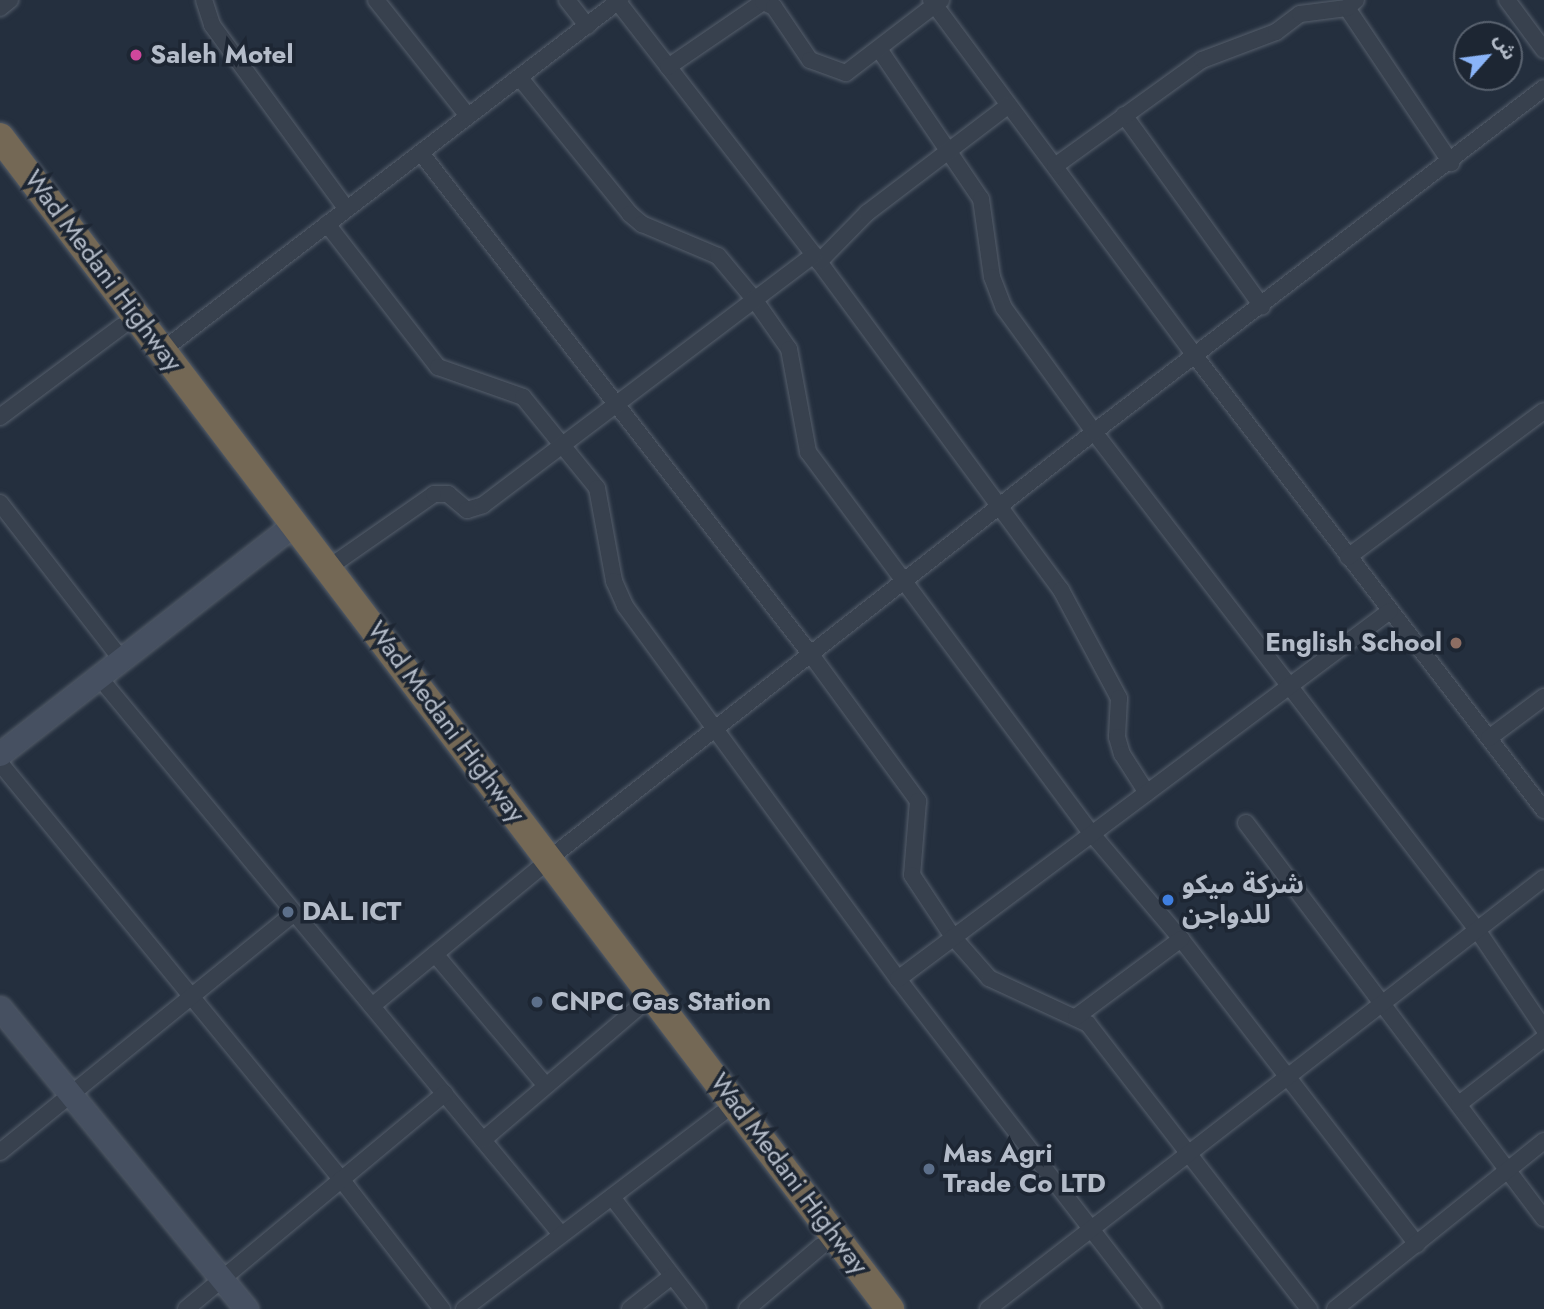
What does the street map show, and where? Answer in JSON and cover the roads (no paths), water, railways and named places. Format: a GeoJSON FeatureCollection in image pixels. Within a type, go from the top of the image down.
{"type":"FeatureCollection","features":[{"type":"Feature","properties":{"kind":"highway","name":"Wad Medani Highway"},"geometry":{"type":"LineString","coordinates":[[0,137],[163,350],[287,530],[328,568],[543,864],[640,1006],[868,1309]]}},
{"type":"Feature","properties":{"kind":"highway","name":"Wad Medani Highway"},"geometry":{"type":"LineString","coordinates":[[0,166],[122,326],[287,530],[890,1309]]}},
{"type":"Feature","properties":{"kind":"street"},"geometry":{"type":"LineString","coordinates":[[0,8],[10,0]]}},
{"type":"Feature","properties":{"kind":"street"},"geometry":{"type":"LineString","coordinates":[[204,0],[212,25],[346,208]]}},
{"type":"Feature","properties":{"kind":"street"},"geometry":{"type":"LineString","coordinates":[[376,0],[468,116]]}},
{"type":"Feature","properties":{"kind":"street"},"geometry":{"type":"LineString","coordinates":[[567,0],[587,26]]}},
{"type":"Feature","properties":{"kind":"street"},"geometry":{"type":"LineString","coordinates":[[163,350],[619,1],[816,259],[1062,590],[1119,698],[1117,737],[1122,754],[1147,793]]}},
{"type":"Feature","properties":{"kind":"street"},"geometry":{"type":"LineString","coordinates":[[1509,1],[1544,50]]}},
{"type":"Feature","properties":{"kind":"street"},"geometry":{"type":"LineString","coordinates":[[668,67],[764,2],[774,6],[810,60],[846,73],[936,2],[1195,356],[1544,810]]}},
{"type":"Feature","properties":{"kind":"street"},"geometry":{"type":"LineString","coordinates":[[1055,166],[1202,60],[1276,32],[1300,14],[1352,4],[1451,163]]}},
{"type":"Feature","properties":{"kind":"street"},"geometry":{"type":"LineString","coordinates":[[879,49],[981,199],[992,277],[1004,308],[1094,432],[1478,931],[1544,1029]]}},
{"type":"Feature","properties":{"kind":"street"},"geometry":{"type":"LineString","coordinates":[[520,78],[630,214],[642,224],[718,256],[754,299],[789,349],[808,452],[1092,834],[1181,939],[1417,1244]]}},
{"type":"Feature","properties":{"kind":"street"},"geometry":{"type":"LineString","coordinates":[[372,1006],[543,864],[812,656],[1000,505],[1451,163],[1544,88]]}},
{"type":"Feature","properties":{"kind":"street"},"geometry":{"type":"LineString","coordinates":[[328,568],[434,494],[448,494],[467,510],[483,505],[564,447],[754,299],[816,259],[867,213],[1009,105]]}},
{"type":"Feature","properties":{"kind":"street"},"geometry":{"type":"LineString","coordinates":[[1124,115],[1262,306]]}},
{"type":"Feature","properties":{"kind":"street"},"geometry":{"type":"LineString","coordinates":[[421,153],[812,656],[918,801],[912,875],[953,937],[989,978],[1076,1017],[1098,1035],[1309,1309]]}},
{"type":"Feature","properties":{"kind":"street"},"geometry":{"type":"LineString","coordinates":[[327,225],[438,367],[514,390],[564,447],[602,498],[614,581],[621,600],[713,730],[898,979],[1153,1309]]}},
{"type":"Feature","properties":{"kind":"street"},"geometry":{"type":"LineString","coordinates":[[0,417],[122,326]]}},
{"type":"Feature","properties":{"kind":"street"},"geometry":{"type":"LineString","coordinates":[[1348,557],[1539,415],[1544,433]]}},
{"type":"Feature","properties":{"kind":"street"},"geometry":{"type":"LineString","coordinates":[[0,503],[122,660]]}},
{"type":"Feature","properties":{"kind":"street"},"geometry":{"type":"LineString","coordinates":[[0,754],[287,530]]}},
{"type":"Feature","properties":{"kind":"street"},"geometry":{"type":"LineString","coordinates":[[898,979],[1390,611]]}},
{"type":"Feature","properties":{"kind":"street"},"geometry":{"type":"LineString","coordinates":[[99,677],[560,1233]]}},
{"type":"Feature","properties":{"kind":"street"},"geometry":{"type":"LineString","coordinates":[[1489,738],[1544,697]]}},
{"type":"Feature","properties":{"kind":"street"},"geometry":{"type":"LineString","coordinates":[[0,763],[341,1179],[443,1309]]}},
{"type":"Feature","properties":{"kind":"street"},"geometry":{"type":"LineString","coordinates":[[1246,824],[1544,1218]]}},
{"type":"Feature","properties":{"kind":"street"},"geometry":{"type":"LineString","coordinates":[[988,1309],[1544,878]]}},
{"type":"Feature","properties":{"kind":"street"},"geometry":{"type":"LineString","coordinates":[[0,1152],[294,913]]}},
{"type":"Feature","properties":{"kind":"street"},"geometry":{"type":"LineString","coordinates":[[1076,1017],[1181,939]]}},
{"type":"Feature","properties":{"kind":"street"},"geometry":{"type":"LineString","coordinates":[[435,954],[546,1086]]}},
{"type":"Feature","properties":{"kind":"street"},"geometry":{"type":"LineString","coordinates":[[483,1140],[640,1006]]}},
{"type":"Feature","properties":{"kind":"street"},"geometry":{"type":"LineString","coordinates":[[0,1008],[246,1309]]}},
{"type":"Feature","properties":{"kind":"street"},"geometry":{"type":"LineString","coordinates":[[1459,1104],[1544,1038]]}},
{"type":"Feature","properties":{"kind":"street"},"geometry":{"type":"LineString","coordinates":[[186,1309],[446,1093]]}},
{"type":"Feature","properties":{"kind":"street"},"geometry":{"type":"LineString","coordinates":[[464,1309],[560,1233],[721,1114]]}},
{"type":"Feature","properties":{"kind":"street"},"geometry":{"type":"LineString","coordinates":[[1335,1309],[1544,1141]]}},
{"type":"Feature","properties":{"kind":"street"},"geometry":{"type":"LineString","coordinates":[[612,1197],[698,1309]]}},
{"type":"Feature","properties":{"kind":"street"},"geometry":{"type":"LineString","coordinates":[[747,1309],[821,1246]]}},
{"type":"Feature","properties":{"kind":"street"},"geometry":{"type":"LineString","coordinates":[[630,1309],[673,1276]]}},
{"type":"Feature","properties":{"kind":"place","name":"Saleh Motel"},"geometry":{"type":"Point","coordinates":[136,55]}},
{"type":"Feature","properties":{"kind":"place","name":"English School"},"geometry":{"type":"Point","coordinates":[1456,643]}},
{"type":"Feature","properties":{"kind":"place","name":"شركة ميكو للدواجن"},"geometry":{"type":"Point","coordinates":[1168,900]}},
{"type":"Feature","properties":{"kind":"place","name":"DAL ICT"},"geometry":{"type":"Point","coordinates":[288,912]}},
{"type":"Feature","properties":{"kind":"place","name":"CNPC Gas Station"},"geometry":{"type":"Point","coordinates":[537,1002]}},
{"type":"Feature","properties":{"kind":"place","name":"Mas Agri Trade Co LTD"},"geometry":{"type":"Point","coordinates":[929,1169]}}]}
